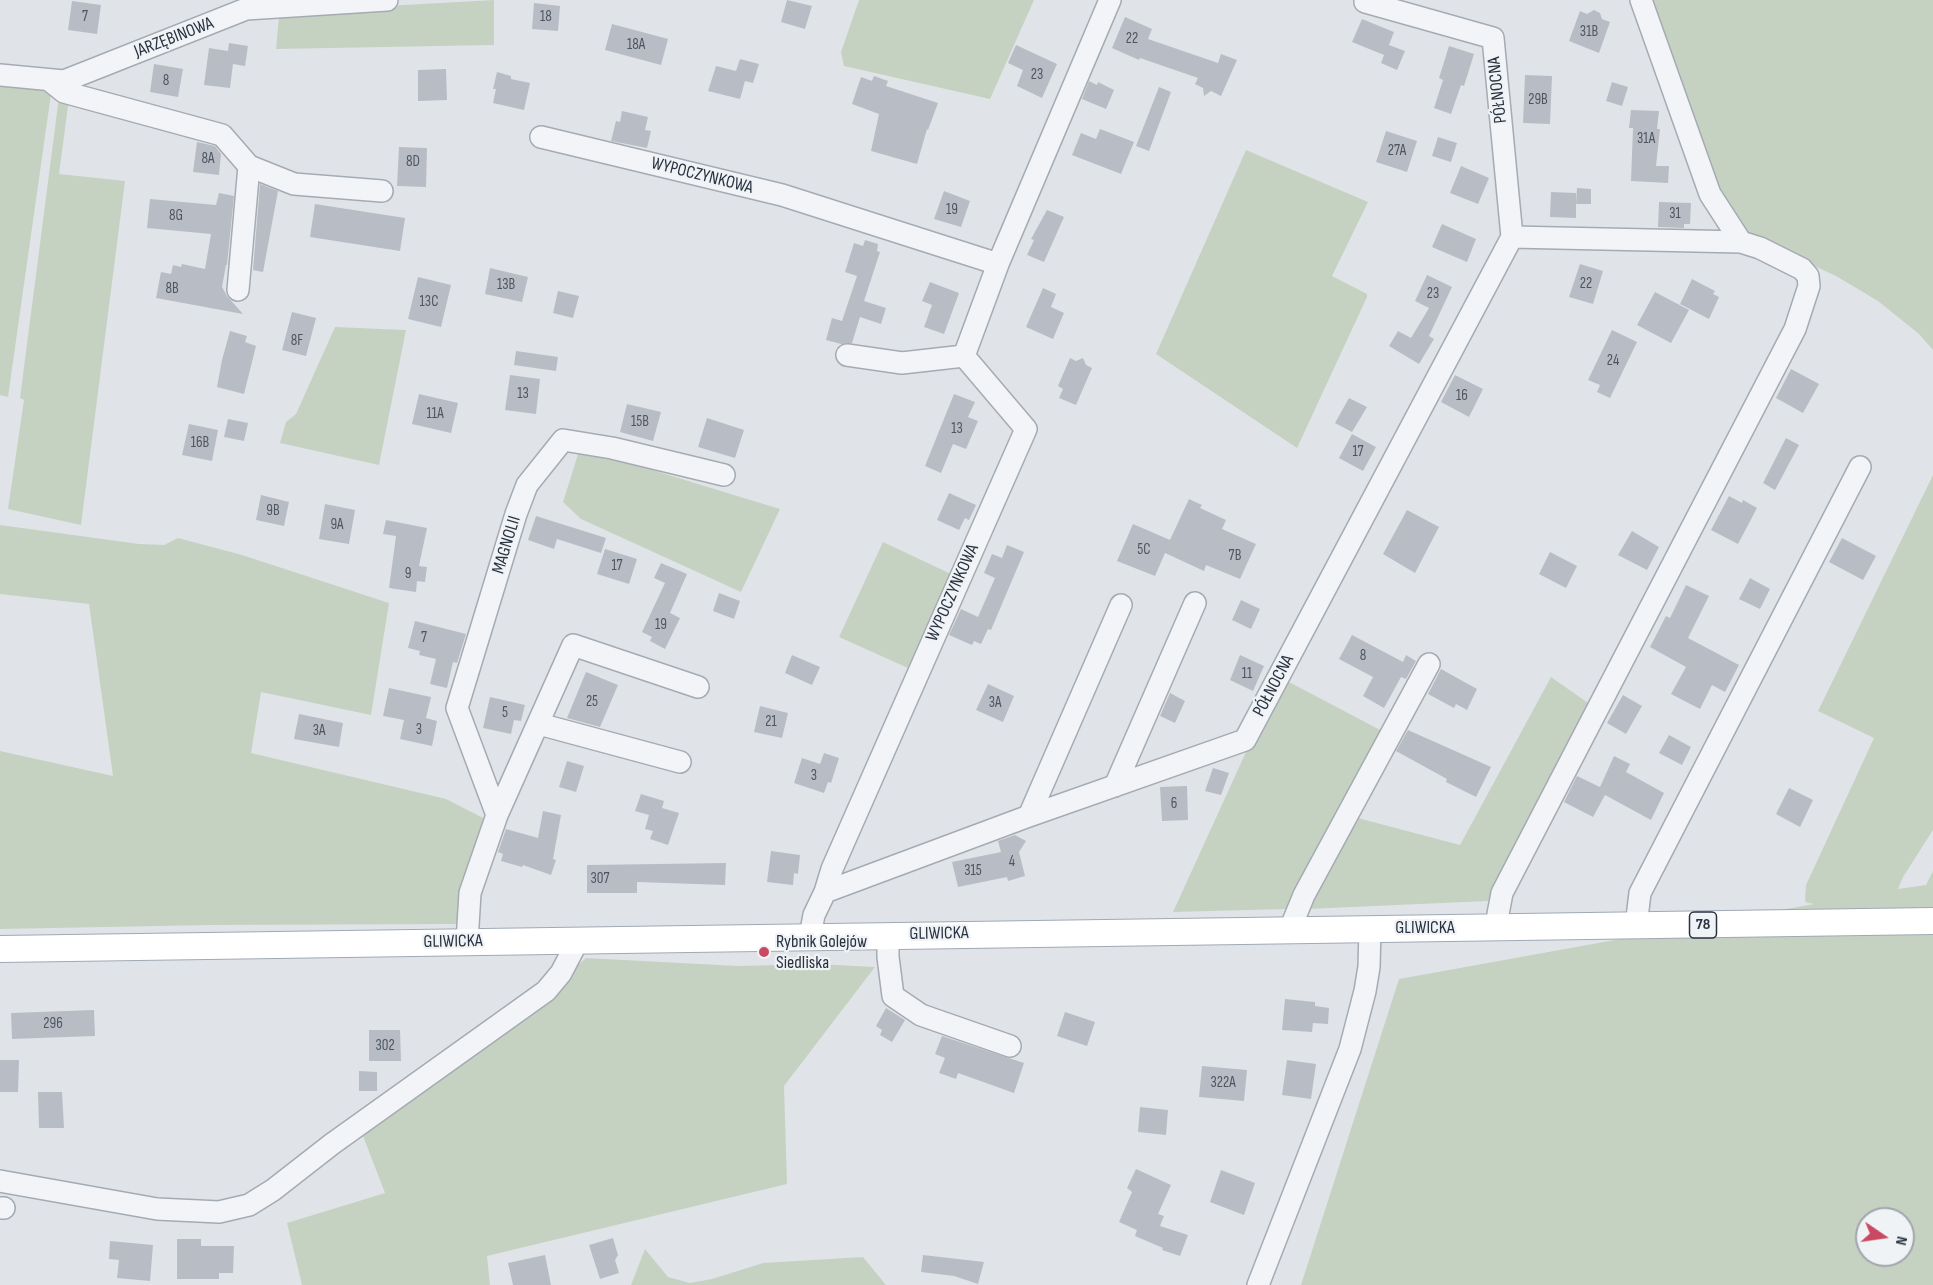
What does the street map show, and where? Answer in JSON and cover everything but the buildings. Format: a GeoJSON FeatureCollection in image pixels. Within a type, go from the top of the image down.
{"type":"FeatureCollection","features":[{"type":"Feature","properties":{"kind":"main road","name":"GLIWICKA"},"geometry":{"type":"LineString","coordinates":[[0,949],[1933,921]]}},
{"type":"Feature","properties":{"kind":"street","name":"JARZĘBINOWA"},"geometry":{"type":"LineString","coordinates":[[0,75],[63,81],[245,5],[387,0]]}},
{"type":"Feature","properties":{"kind":"street"},"geometry":{"type":"LineString","coordinates":[[848,355],[902,363],[964,356],[998,264],[1110,0]]}},
{"type":"Feature","properties":{"kind":"street"},"geometry":{"type":"LineString","coordinates":[[1641,0],[1710,194],[1741,242]]}},
{"type":"Feature","properties":{"kind":"street","name":"PÓŁNOCNA"},"geometry":{"type":"LineString","coordinates":[[825,892],[1029,816],[1245,740],[1512,237],[1493,38],[1365,2]]}},
{"type":"Feature","properties":{"kind":"street"},"geometry":{"type":"LineString","coordinates":[[49,80],[64,92],[222,135],[249,166],[294,184],[382,191]]}},
{"type":"Feature","properties":{"kind":"street","name":"WYPOCZYNKOWA"},"geometry":{"type":"LineString","coordinates":[[541,137],[782,195],[998,264]]}},
{"type":"Feature","properties":{"kind":"street"},"geometry":{"type":"LineString","coordinates":[[238,290],[249,166]]}},
{"type":"Feature","properties":{"kind":"street"},"geometry":{"type":"LineString","coordinates":[[1498,928],[1498,911],[1502,892],[1795,329],[1809,286],[1808,276],[1802,269],[1760,248],[1741,242],[1512,237]]}},
{"type":"Feature","properties":{"kind":"street","name":"WYPOCZYNKOWA"},"geometry":{"type":"LineString","coordinates":[[810,936],[814,915],[825,892],[836,858],[1026,429],[964,356]]}},
{"type":"Feature","properties":{"kind":"street","name":"MAGNOLII"},"geometry":{"type":"LineString","coordinates":[[497,815],[457,708],[516,514],[527,485],[563,440],[612,448],[724,475]]}},
{"type":"Feature","properties":{"kind":"street"},"geometry":{"type":"LineString","coordinates":[[1636,926],[1640,893],[1860,467]]}},
{"type":"Feature","properties":{"kind":"street"},"geometry":{"type":"LineString","coordinates":[[1115,786],[1195,603]]}},
{"type":"Feature","properties":{"kind":"street"},"geometry":{"type":"LineString","coordinates":[[1029,816],[1121,605]]}},
{"type":"Feature","properties":{"kind":"street"},"geometry":{"type":"LineString","coordinates":[[467,942],[470,893],[497,815],[573,645],[698,687]]}},
{"type":"Feature","properties":{"kind":"street"},"geometry":{"type":"LineString","coordinates":[[1290,929],[1304,895],[1429,664]]}},
{"type":"Feature","properties":{"kind":"street"},"geometry":{"type":"LineString","coordinates":[[539,724],[680,762]]}},
{"type":"Feature","properties":{"kind":"street"},"geometry":{"type":"LineString","coordinates":[[1258,1285],[1350,1049],[1369,967],[1370,928]]}},
{"type":"Feature","properties":{"kind":"street"},"geometry":{"type":"LineString","coordinates":[[888,935],[893,996],[921,1015],[1010,1046]]}},
{"type":"Feature","properties":{"kind":"street"},"geometry":{"type":"LineString","coordinates":[[0,1181],[157,1209],[219,1212],[249,1205],[273,1190],[332,1144],[478,1038],[538,998],[556,981],[573,950],[573,940]]}},
{"type":"Feature","properties":{"kind":"green space"},"geometry":{"type":"Polygon","coordinates":[[[494,0],[494,45],[276,49],[279,17],[277,12],[494,0]]]}},
{"type":"Feature","properties":{"kind":"green space"},"geometry":{"type":"Polygon","coordinates":[[[859,0],[1034,0],[990,99],[844,66],[841,52],[859,0]]]}},
{"type":"Feature","properties":{"kind":"green space"},"geometry":{"type":"Polygon","coordinates":[[[1648,0],[1933,0],[1933,350],[1919,334],[1878,301],[1836,276],[1759,240],[1740,227],[1714,190],[1648,0]]]}},
{"type":"Feature","properties":{"kind":"green space"},"geometry":{"type":"Polygon","coordinates":[[[0,83],[32,85],[51,94],[8,397],[0,395],[0,83]]]}},
{"type":"Feature","properties":{"kind":"green space"},"geometry":{"type":"Polygon","coordinates":[[[59,97],[69,99],[59,174],[125,181],[81,525],[8,509],[24,400],[20,398],[59,97]]]}},
{"type":"Feature","properties":{"kind":"green space"},"geometry":{"type":"Polygon","coordinates":[[[1246,150],[1368,202],[1332,276],[1367,294],[1367,297],[1297,448],[1156,354],[1246,150]]]}},
{"type":"Feature","properties":{"kind":"green space"},"geometry":{"type":"Polygon","coordinates":[[[335,327],[406,330],[379,465],[280,443],[286,422],[296,414],[335,327]]]}},
{"type":"Feature","properties":{"kind":"green space"},"geometry":{"type":"Polygon","coordinates":[[[580,448],[780,509],[741,592],[581,519],[563,502],[580,448]]]}},
{"type":"Feature","properties":{"kind":"green space"},"geometry":{"type":"Polygon","coordinates":[[[1933,475],[1933,830],[1903,877],[1898,889],[1926,885],[1933,871],[1933,1285],[1301,1285],[1399,979],[1814,904],[1805,902],[1806,885],[1874,738],[1818,711],[1933,475]]]}},
{"type":"Feature","properties":{"kind":"green space"},"geometry":{"type":"Polygon","coordinates":[[[0,525],[139,544],[164,545],[178,538],[242,555],[389,603],[371,715],[261,692],[251,753],[446,799],[487,820],[458,924],[0,929],[0,751],[113,776],[89,604],[0,594],[0,525]]]}},
{"type":"Feature","properties":{"kind":"green space"},"geometry":{"type":"Polygon","coordinates":[[[883,542],[951,574],[908,668],[839,637],[883,542]]]}},
{"type":"Feature","properties":{"kind":"green space"},"geometry":{"type":"Polygon","coordinates":[[[1551,677],[1591,705],[1488,901],[1307,909],[1354,817],[1460,845],[1551,677]]]}},
{"type":"Feature","properties":{"kind":"green space"},"geometry":{"type":"Polygon","coordinates":[[[1289,682],[1384,732],[1288,909],[1173,912],[1246,752],[1289,682]]]}},
{"type":"Feature","properties":{"kind":"green space"},"geometry":{"type":"Polygon","coordinates":[[[586,958],[738,966],[817,964],[875,967],[784,1086],[787,1184],[487,1256],[490,1285],[302,1285],[287,1223],[385,1193],[363,1136],[482,1047],[586,958]]]}},
{"type":"Feature","properties":{"kind":"green space"},"geometry":{"type":"Polygon","coordinates":[[[645,1249],[668,1277],[690,1283],[712,1279],[763,1263],[863,1257],[886,1285],[631,1285],[645,1249]]]}},
{"type":"Feature","properties":{"kind":"place","name":"Rybnik Golejów Siedliska"},"geometry":{"type":"Point","coordinates":[764,952]}}]}
